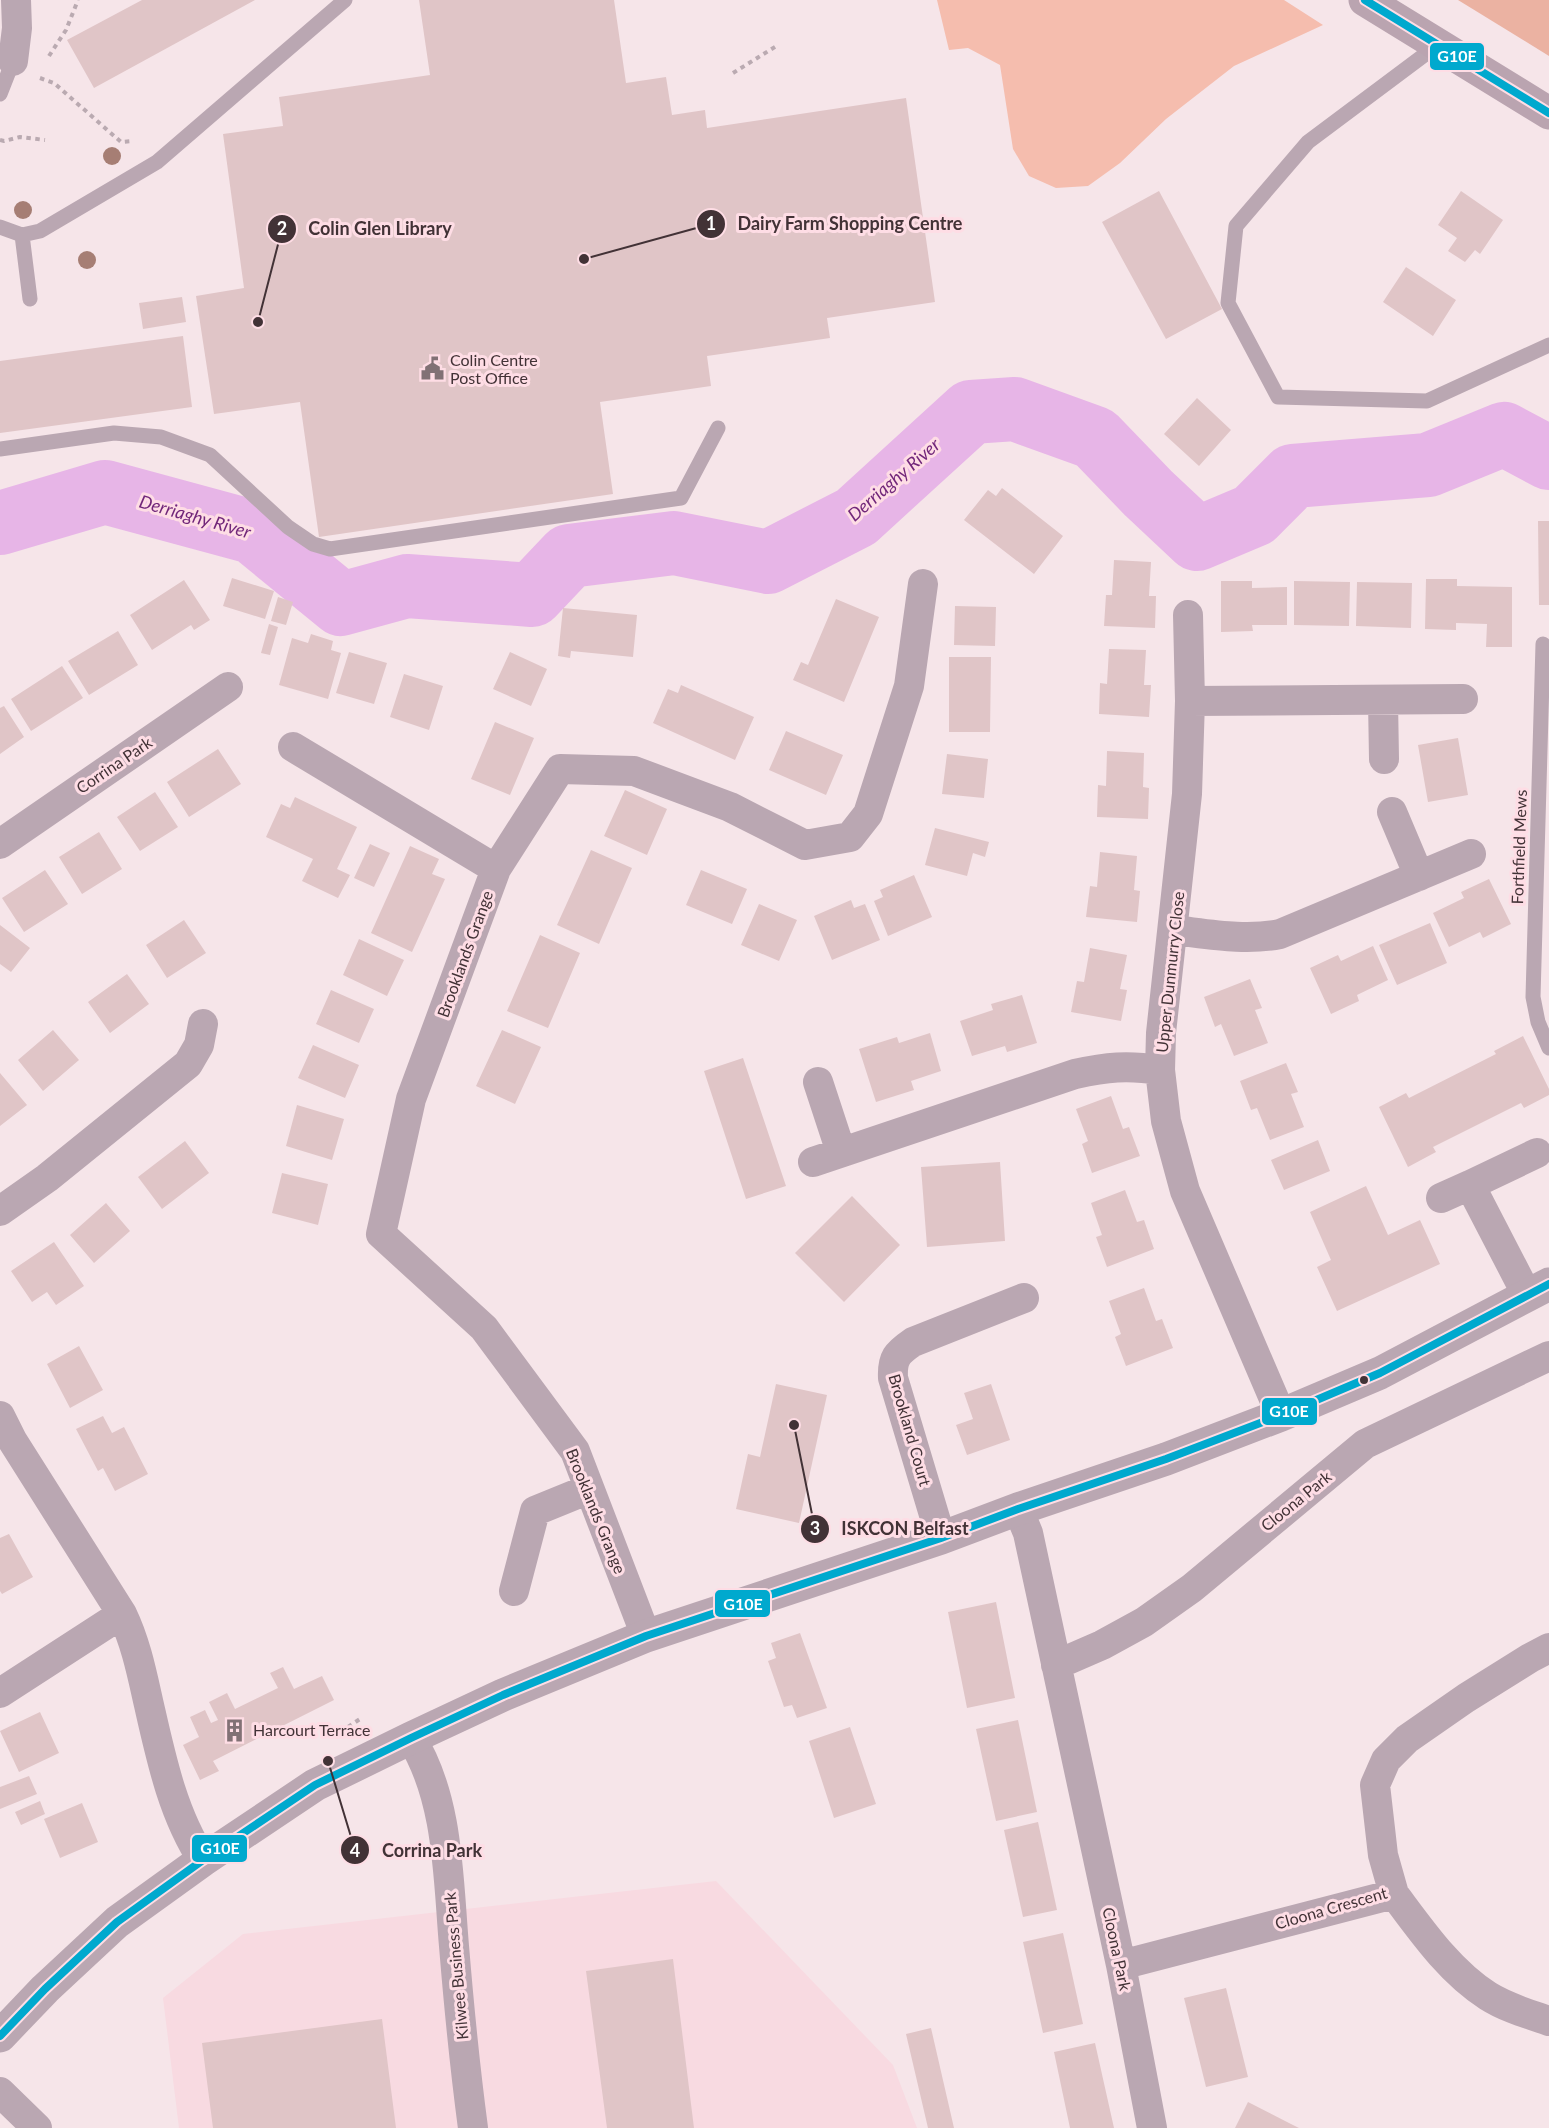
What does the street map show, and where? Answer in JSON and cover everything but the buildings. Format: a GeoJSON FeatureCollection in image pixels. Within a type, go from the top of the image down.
{"type":"FeatureCollection","features":[{"type":"Feature","properties":{"kind":"main road"},"geometry":{"type":"LineString","coordinates":[[1365,0],[1549,113]]}},
{"type":"Feature","properties":{"kind":"street"},"geometry":{"type":"LineString","coordinates":[[13,60],[17,28],[16,0]]}},
{"type":"Feature","properties":{"kind":"street","name":"Brooklands Grange"},"geometry":{"type":"LineString","coordinates":[[646,1636],[575,1451],[484,1328],[381,1234],[411,1099],[496,869],[560,769],[634,771],[730,807],[805,845],[850,837],[867,814],[909,686],[923,584]]}},
{"type":"Feature","properties":{"kind":"street","name":"Upper Dunmurry Close"},"geometry":{"type":"LineString","coordinates":[[1188,615],[1190,701],[1186,806],[1161,1033],[1160,1070],[1166,1121],[1185,1191],[1281,1415]]}},
{"type":"Feature","properties":{"kind":"street","name":"Corrina Park"},"geometry":{"type":"LineString","coordinates":[[0,844],[228,687]]}},
{"type":"Feature","properties":{"kind":"street"},"geometry":{"type":"LineString","coordinates":[[1190,701],[1463,699]]}},
{"type":"Feature","properties":{"kind":"street"},"geometry":{"type":"LineString","coordinates":[[1383,700],[1384,759]]}},
{"type":"Feature","properties":{"kind":"street"},"geometry":{"type":"LineString","coordinates":[[293,747],[496,869]]}},
{"type":"Feature","properties":{"kind":"street"},"geometry":{"type":"LineString","coordinates":[[1392,812],[1419,876]]}},
{"type":"Feature","properties":{"kind":"street"},"geometry":{"type":"LineString","coordinates":[[1173,930],[1245,938],[1262,938],[1280,934],[1471,854]]}},
{"type":"Feature","properties":{"kind":"street"},"geometry":{"type":"LineString","coordinates":[[0,1211],[47,1178],[188,1064],[199,1046],[203,1024]]}},
{"type":"Feature","properties":{"kind":"street"},"geometry":{"type":"LineString","coordinates":[[813,1161],[1075,1074],[1109,1066],[1138,1066],[1160,1070]]}},
{"type":"Feature","properties":{"kind":"street"},"geometry":{"type":"LineString","coordinates":[[818,1082],[842,1152]]}},
{"type":"Feature","properties":{"kind":"street"},"geometry":{"type":"LineString","coordinates":[[1441,1198],[1537,1153]]}},
{"type":"Feature","properties":{"kind":"street"},"geometry":{"type":"LineString","coordinates":[[0,2036],[45,1989],[117,1922],[203,1860],[315,1785],[411,1738],[503,1695],[646,1636],[941,1538],[1018,1509],[1166,1459],[1281,1415],[1380,1373],[1538,1289],[1470,1185]]}},
{"type":"Feature","properties":{"kind":"street","name":"Brookland Court"},"geometry":{"type":"LineString","coordinates":[[941,1538],[893,1378],[892,1364],[899,1352],[913,1342],[1024,1298]]}},
{"type":"Feature","properties":{"kind":"street","name":"Cloona Park"},"geometry":{"type":"LineString","coordinates":[[1056,1665],[1113,1640],[1144,1622],[1192,1588],[1365,1444],[1549,1356]]}},
{"type":"Feature","properties":{"kind":"street"},"geometry":{"type":"LineString","coordinates":[[0,1416],[12,1440],[131,1631],[170,1786],[192,1844],[203,1860]]}},
{"type":"Feature","properties":{"kind":"street"},"geometry":{"type":"LineString","coordinates":[[514,1591],[535,1511],[589,1489]]}},
{"type":"Feature","properties":{"kind":"street","name":"Cloona Park"},"geometry":{"type":"LineString","coordinates":[[1018,1509],[1028,1533],[1121,1965],[1152,2128]]}},
{"type":"Feature","properties":{"kind":"street"},"geometry":{"type":"LineString","coordinates":[[0,1693],[122,1614]]}},
{"type":"Feature","properties":{"kind":"street","name":"Cloona Crescent"},"geometry":{"type":"LineString","coordinates":[[1121,1965],[1394,1894],[1383,1855],[1375,1785],[1386,1760],[1407,1739],[1466,1698],[1549,1648]]}},
{"type":"Feature","properties":{"kind":"street","name":"Kilwee Business Park"},"geometry":{"type":"LineString","coordinates":[[411,1738],[421,1755],[438,1804],[445,1845],[472,2128]]}},
{"type":"Feature","properties":{"kind":"street"},"geometry":{"type":"LineString","coordinates":[[1394,1894],[1427,1938],[1467,1981],[1490,1997],[1549,2021]]}},
{"type":"Feature","properties":{"kind":"street"},"geometry":{"type":"LineString","coordinates":[[0,2092],[37,2128]]}},
{"type":"Feature","properties":{"kind":"lane"},"geometry":{"type":"LineString","coordinates":[[0,226],[22,235],[40,231],[157,162],[345,0]]}},
{"type":"Feature","properties":{"kind":"lane"},"geometry":{"type":"LineString","coordinates":[[1439,44],[1308,142],[1236,226],[1228,303],[1278,397],[1427,401],[1549,345]]}},
{"type":"Feature","properties":{"kind":"lane"},"geometry":{"type":"LineString","coordinates":[[0,94],[13,60]]}},
{"type":"Feature","properties":{"kind":"lane"},"geometry":{"type":"LineString","coordinates":[[22,235],[30,299]]}},
{"type":"Feature","properties":{"kind":"lane"},"geometry":{"type":"LineString","coordinates":[[0,449],[114,433],[161,437],[210,455],[288,527],[313,544],[330,549],[681,498],[718,428]]}},
{"type":"Feature","properties":{"kind":"lane","name":"Forthfield Mews"},"geometry":{"type":"LineString","coordinates":[[1543,644],[1533,997],[1538,1022],[1549,1048]]}},
{"type":"Feature","properties":{"kind":"path"},"geometry":{"type":"LineString","coordinates":[[13,60],[47,58],[66,30],[78,0]]}},
{"type":"Feature","properties":{"kind":"path"},"geometry":{"type":"LineString","coordinates":[[733,73],[778,45]]}},
{"type":"Feature","properties":{"kind":"path"},"geometry":{"type":"LineString","coordinates":[[13,60],[54,83],[121,142],[133,141]]}},
{"type":"Feature","properties":{"kind":"path"},"geometry":{"type":"LineString","coordinates":[[0,140],[20,137],[45,141]]}},
{"type":"Feature","properties":{"kind":"path"},"geometry":{"type":"LineString","coordinates":[[350,1726],[360,1719]]}},
{"type":"Feature","properties":{"kind":"shaded area"},"geometry":{"type":"Polygon","coordinates":[[[937,0],[1284,0],[1323,25],[1234,66],[1166,119],[1120,163],[1088,186],[1056,188],[1029,176],[1013,149],[1000,65],[968,48],[949,50],[937,0]]]}},
{"type":"Feature","properties":{"kind":"shaded area"},"geometry":{"type":"Polygon","coordinates":[[[1458,0],[1549,0],[1549,56],[1458,0]]]}},
{"type":"Feature","properties":{"kind":"shaded area"},"geometry":{"type":"Polygon","coordinates":[[[716,1881],[893,2065],[917,2128],[179,2128],[163,1998],[243,1934],[716,1881]]]}},
{"type":"Feature","properties":{"kind":"waterway","name":"Derriaghy River"},"geometry":{"type":"LineString","coordinates":[[0,523],[105,492],[253,532],[341,604],[407,586],[532,595],[569,556],[674,543],[768,562],[856,517],[971,412],[1015,409],[1095,438],[1197,539],[1254,515],[1293,476],[1428,465],[1504,434],[1549,458]]}},
{"type":"Feature","properties":{"kind":"transit line","name":"G10E"},"geometry":{"type":"LineString","coordinates":[[1365,0],[1549,113]]}},
{"type":"Feature","properties":{"kind":"transit line","name":"G10E"},"geometry":{"type":"LineString","coordinates":[[0,2036],[45,1989],[117,1922],[203,1860],[315,1785],[411,1738],[503,1695],[646,1636],[941,1538],[1018,1509],[1166,1459],[1281,1415],[1380,1373],[1549,1284]]}},
{"type":"Feature","properties":{"kind":"place","name":"Dairy Farm Shopping Centre"},"geometry":{"type":"Point","coordinates":[584,259]}},
{"type":"Feature","properties":{"kind":"place","name":"Colin Glen Library"},"geometry":{"type":"Point","coordinates":[258,322]}},
{"type":"Feature","properties":{"kind":"place","name":"Colin Centre Post Office"},"geometry":{"type":"Point","coordinates":[432,369]}},
{"type":"Feature","properties":{"kind":"place","name":"ISKCON Belfast"},"geometry":{"type":"Point","coordinates":[794,1425]}},
{"type":"Feature","properties":{"kind":"place","name":"Harcourt Terrace"},"geometry":{"type":"Point","coordinates":[235,1730]}},
{"type":"Feature","properties":{"kind":"place","name":"Corrina Park"},"geometry":{"type":"Point","coordinates":[328,1761]}}]}
